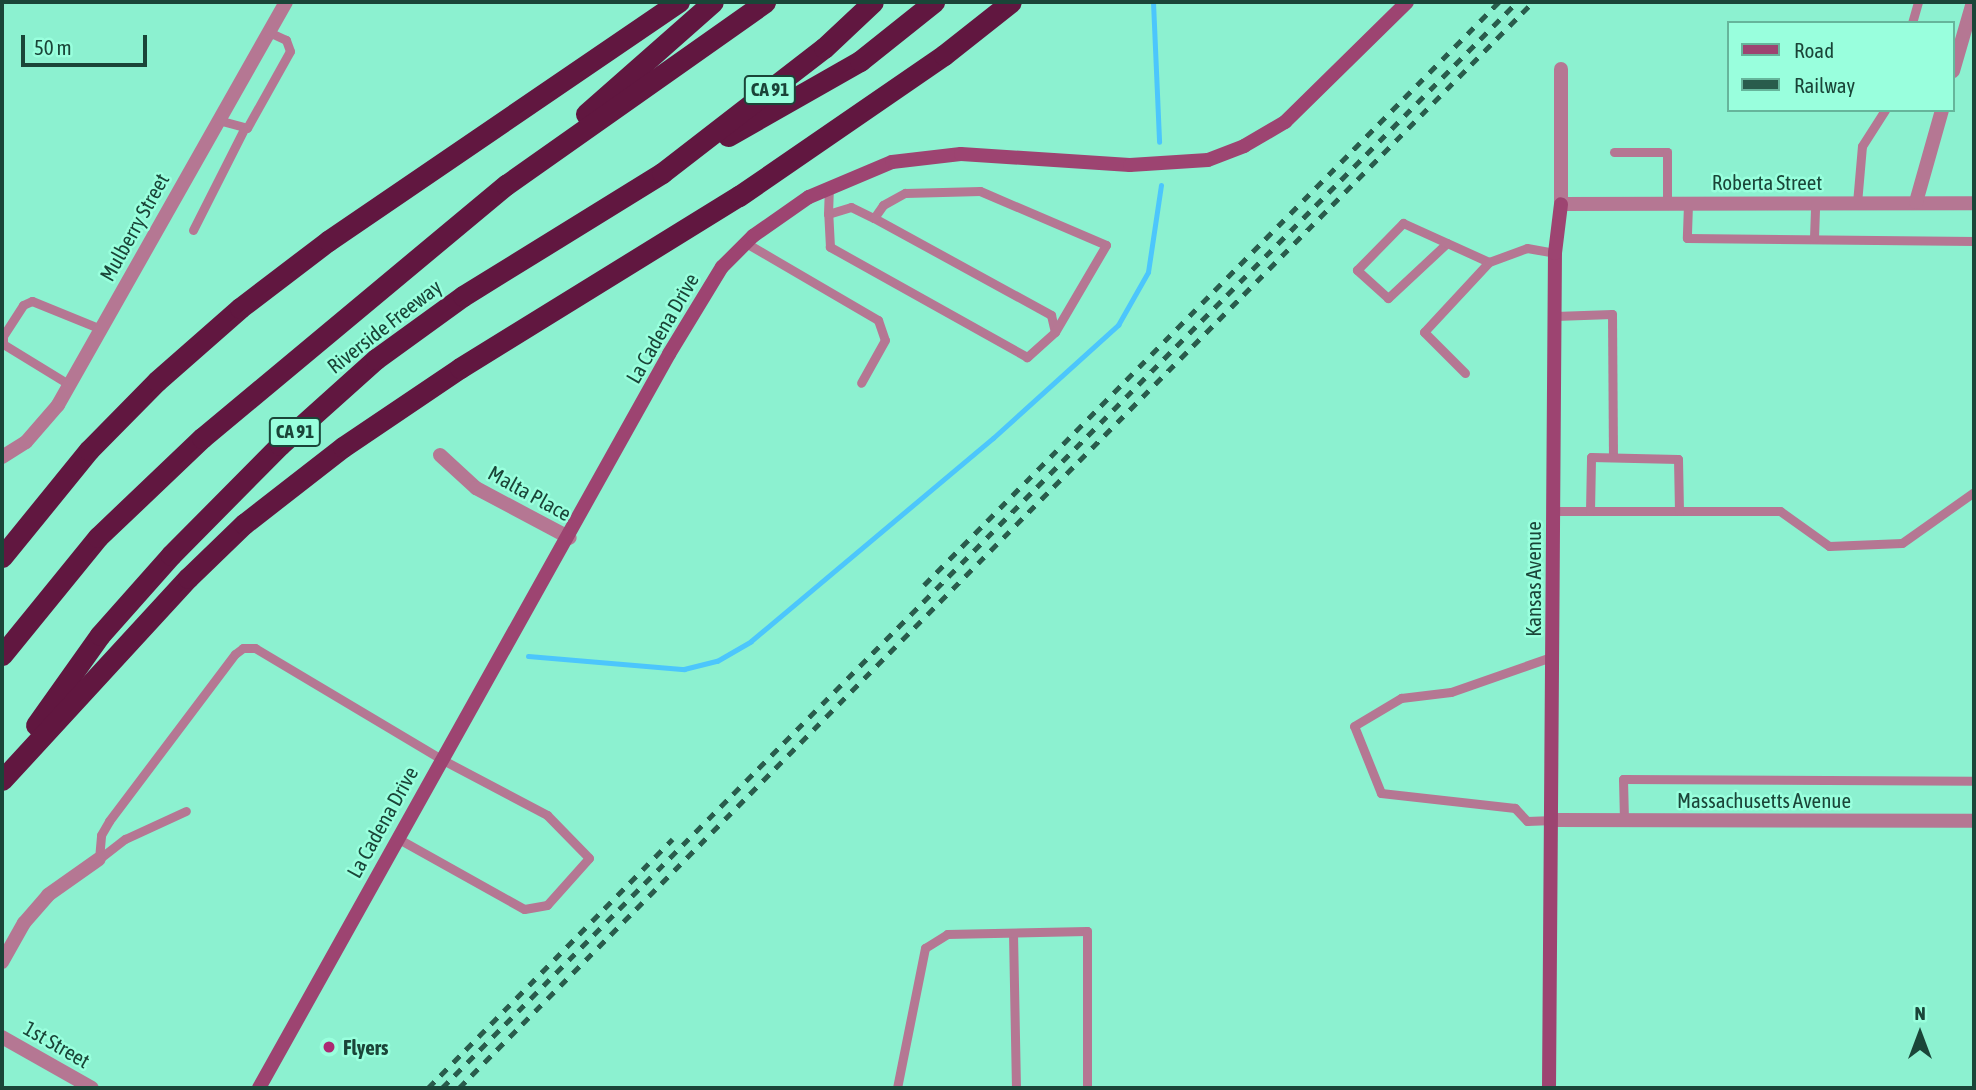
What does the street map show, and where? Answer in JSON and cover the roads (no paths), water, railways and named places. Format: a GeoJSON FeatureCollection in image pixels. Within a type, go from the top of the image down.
{"type":"FeatureCollection","features":[{"type":"Feature","properties":{"kind":"highway"},"geometry":{"type":"LineString","coordinates":[[2,557],[89,450],[156,381],[269,285],[679,2]]}},
{"type":"Feature","properties":{"kind":"highway"},"geometry":{"type":"LineString","coordinates":[[506,185],[713,2]]}},
{"type":"Feature","properties":{"kind":"highway","name":"Riverside Freeway"},"geometry":{"type":"LineString","coordinates":[[2,655],[98,537],[148,488],[311,345],[506,185],[765,2]]}},
{"type":"Feature","properties":{"kind":"highway","name":"Riverside Freeway"},"geometry":{"type":"LineString","coordinates":[[2,772],[100,635],[280,444],[376,359],[463,296],[662,173],[824,48],[873,2]]}},
{"type":"Feature","properties":{"kind":"highway"},"geometry":{"type":"LineString","coordinates":[[662,173],[860,61],[934,2]]}},
{"type":"Feature","properties":{"kind":"highway"},"geometry":{"type":"LineString","coordinates":[[2,780],[188,578],[244,524],[343,447],[460,368],[751,188],[944,55],[1011,2]]}},
{"type":"Feature","properties":{"kind":"street","name":"Mulberry Street"},"geometry":{"type":"LineString","coordinates":[[2,457],[37,432],[69,385],[286,2]]}},
{"type":"Feature","properties":{"kind":"street","name":"La Cadena Drive"},"geometry":{"type":"LineString","coordinates":[[259,1088],[441,759],[570,538],[698,304],[722,267],[746,243],[779,215],[829,188],[891,162],[931,156],[1130,165],[1208,160],[1244,146],[1285,122],[1407,2]]}},
{"type":"Feature","properties":{"kind":"street"},"geometry":{"type":"LineString","coordinates":[[1955,64],[1973,2]]}},
{"type":"Feature","properties":{"kind":"street","name":"Kansas Avenue"},"geometry":{"type":"LineString","coordinates":[[1549,1088],[1555,253],[1561,204],[1561,69]]}},
{"type":"Feature","properties":{"kind":"street"},"geometry":{"type":"LineString","coordinates":[[1916,202],[1941,112]]}},
{"type":"Feature","properties":{"kind":"street","name":"Roberta Street"},"geometry":{"type":"LineString","coordinates":[[1561,204],[1974,203]]}},
{"type":"Feature","properties":{"kind":"street","name":"Malta Place"},"geometry":{"type":"LineString","coordinates":[[440,455],[476,488],[570,538]]}},
{"type":"Feature","properties":{"kind":"street","name":"Massachusetts Avenue"},"geometry":{"type":"LineString","coordinates":[[1553,820],[1974,821]]}},
{"type":"Feature","properties":{"kind":"street"},"geometry":{"type":"LineString","coordinates":[[2,962],[24,923],[48,895],[99,859]]}},
{"type":"Feature","properties":{"kind":"street","name":"1st Street"},"geometry":{"type":"LineString","coordinates":[[2,1037],[92,1088]]}},
{"type":"Feature","properties":{"kind":"lane"},"geometry":{"type":"LineString","coordinates":[[1913,21],[1918,2]]}},
{"type":"Feature","properties":{"kind":"lane"},"geometry":{"type":"LineString","coordinates":[[193,230],[243,131],[290,51],[286,40],[269,32]]}},
{"type":"Feature","properties":{"kind":"lane"},"geometry":{"type":"LineString","coordinates":[[1857,203],[1862,146],[1884,112]]}},
{"type":"Feature","properties":{"kind":"lane"},"geometry":{"type":"LineString","coordinates":[[218,120],[243,131]]}},
{"type":"Feature","properties":{"kind":"lane"},"geometry":{"type":"LineString","coordinates":[[1614,152],[1667,152],[1667,204]]}},
{"type":"Feature","properties":{"kind":"lane"},"geometry":{"type":"LineString","coordinates":[[829,188],[830,247],[1027,356],[1055,332],[1106,245],[980,191],[905,193],[883,205],[874,218]]}},
{"type":"Feature","properties":{"kind":"lane"},"geometry":{"type":"LineString","coordinates":[[1814,238],[1815,203]]}},
{"type":"Feature","properties":{"kind":"lane"},"geometry":{"type":"LineString","coordinates":[[1688,204],[1688,238],[1974,242]]}},
{"type":"Feature","properties":{"kind":"lane"},"geometry":{"type":"LineString","coordinates":[[828,214],[851,207],[874,218],[1051,315],[1055,332]]}},
{"type":"Feature","properties":{"kind":"lane"},"geometry":{"type":"LineString","coordinates":[[1447,243],[1388,298],[1357,270],[1404,223],[1489,262]]}},
{"type":"Feature","properties":{"kind":"lane"},"geometry":{"type":"LineString","coordinates":[[746,243],[878,320],[885,340],[861,383]]}},
{"type":"Feature","properties":{"kind":"lane"},"geometry":{"type":"LineString","coordinates":[[1465,373],[1424,332],[1489,262],[1527,248],[1555,253]]}},
{"type":"Feature","properties":{"kind":"lane"},"geometry":{"type":"LineString","coordinates":[[69,385],[3,344],[2,336],[23,305],[32,301],[101,329]]}},
{"type":"Feature","properties":{"kind":"lane"},"geometry":{"type":"LineString","coordinates":[[1555,316],[1612,314],[1613,457]]}},
{"type":"Feature","properties":{"kind":"lane"},"geometry":{"type":"LineString","coordinates":[[1590,511],[1591,457],[1678,459],[1679,511]]}},
{"type":"Feature","properties":{"kind":"lane"},"geometry":{"type":"LineString","coordinates":[[1554,511],[1780,511],[1829,546],[1902,543],[1974,492]]}},
{"type":"Feature","properties":{"kind":"lane"},"geometry":{"type":"LineString","coordinates":[[99,859],[101,835],[109,821],[243,648],[255,648],[441,759],[547,815],[589,858],[548,905],[524,909],[397,838]]}},
{"type":"Feature","properties":{"kind":"lane"},"geometry":{"type":"LineString","coordinates":[[1553,820],[1527,821],[1515,808],[1381,793],[1354,726],[1401,698],[1451,692],[1554,656]]}},
{"type":"Feature","properties":{"kind":"lane"},"geometry":{"type":"LineString","coordinates":[[1624,820],[1623,779],[1974,781]]}},
{"type":"Feature","properties":{"kind":"lane"},"geometry":{"type":"LineString","coordinates":[[99,859],[125,839],[186,811]]}},
{"type":"Feature","properties":{"kind":"lane"},"geometry":{"type":"LineString","coordinates":[[897,1088],[925,948],[947,934],[1087,932],[1087,1088]]}},
{"type":"Feature","properties":{"kind":"lane"},"geometry":{"type":"LineString","coordinates":[[1013,933],[1016,1088]]}},
{"type":"Feature","properties":{"kind":"waterway"},"geometry":{"type":"LineString","coordinates":[[1153,2],[1159,142]]}},
{"type":"Feature","properties":{"kind":"waterway"},"geometry":{"type":"LineString","coordinates":[[528,656],[684,669],[717,661],[751,641],[993,438],[1118,325],[1148,272],[1161,185]]}},
{"type":"Feature","properties":{"kind":"railway"},"geometry":{"type":"LineString","coordinates":[[924,585],[1499,2]]}},
{"type":"Feature","properties":{"kind":"railway"},"geometry":{"type":"LineString","coordinates":[[442,1088],[1517,2]]}},
{"type":"Feature","properties":{"kind":"railway"},"geometry":{"type":"LineString","coordinates":[[459,1088],[1533,2]]}},
{"type":"Feature","properties":{"kind":"railway"},"geometry":{"type":"LineString","coordinates":[[428,1088],[673,839]]}},
{"type":"Feature","properties":{"kind":"place","name":"Flyers"},"geometry":{"type":"Point","coordinates":[329,1047]}}]}
